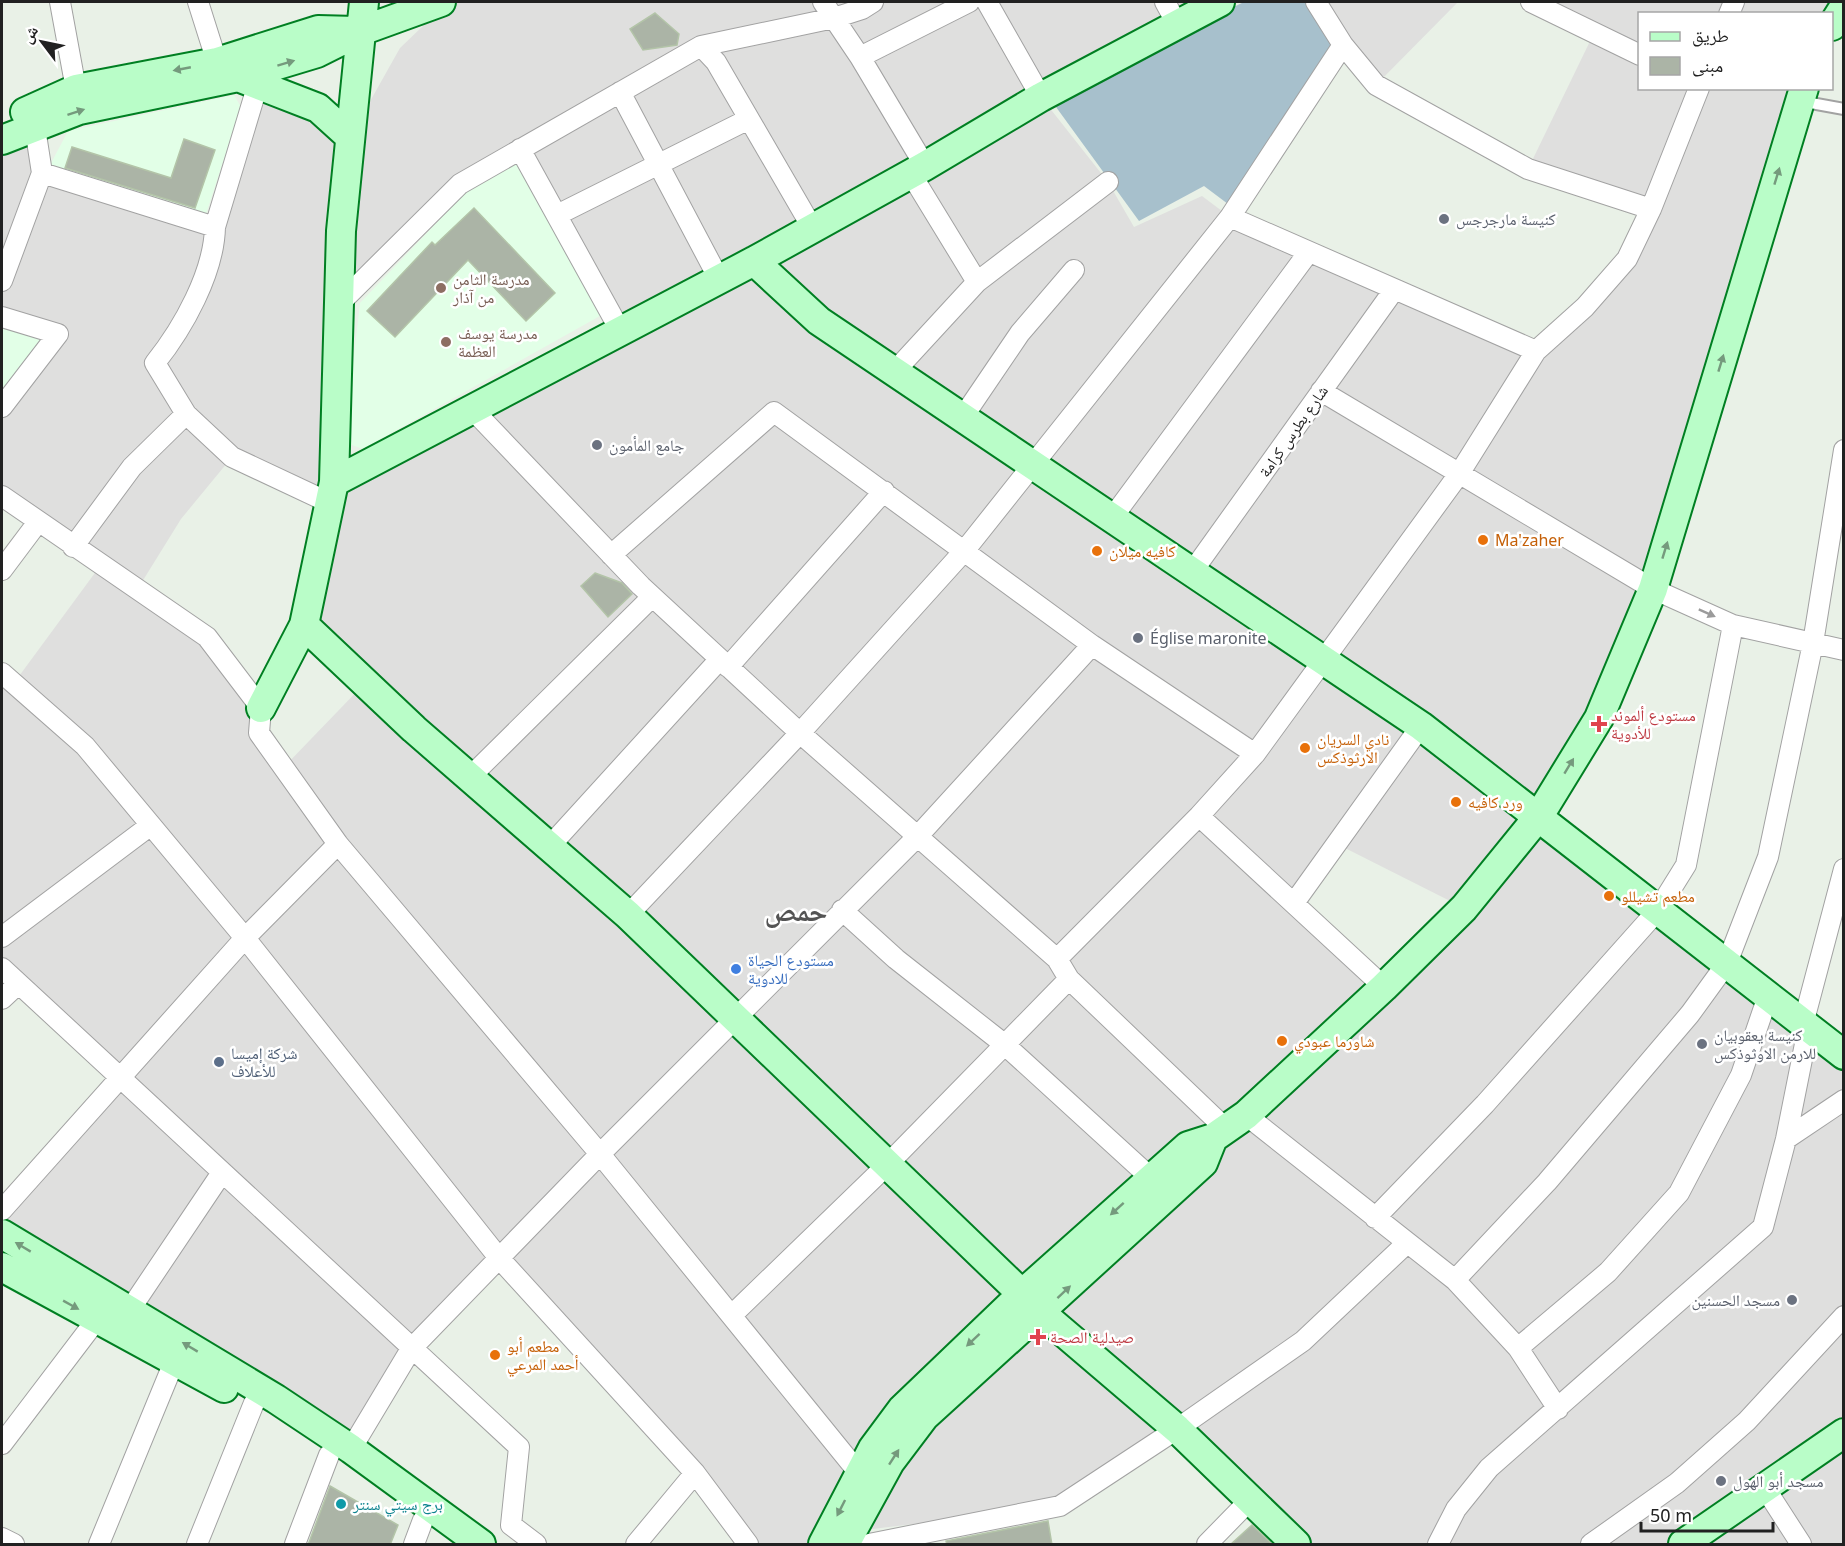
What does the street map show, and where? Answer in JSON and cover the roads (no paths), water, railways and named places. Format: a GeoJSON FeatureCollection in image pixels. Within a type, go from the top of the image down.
{"type":"FeatureCollection","features":[{"type":"Feature","properties":{"kind":"main road"},"geometry":{"type":"LineString","coordinates":[[261,708],[304,625],[332,493],[341,231],[364,2]]}},
{"type":"Feature","properties":{"kind":"main road"},"geometry":{"type":"LineString","coordinates":[[2,140],[79,110],[238,74],[317,53],[361,32],[441,2]]}},
{"type":"Feature","properties":{"kind":"main road"},"geometry":{"type":"LineString","coordinates":[[332,493],[472,409],[754,261],[918,170],[1041,97],[1171,13],[1220,2]]}},
{"type":"Feature","properties":{"kind":"main road"},"geometry":{"type":"LineString","coordinates":[[1833,24],[1844,7]]}},
{"type":"Feature","properties":{"kind":"main road"},"geometry":{"type":"LineString","coordinates":[[2,123],[76,89],[238,74],[318,108],[350,137]]}},
{"type":"Feature","properties":{"kind":"main road"},"geometry":{"type":"LineString","coordinates":[[823,1545],[873,1448],[902,1409],[1203,1163],[1229,1128],[1384,987],[1464,908],[1539,816],[1599,718],[1653,589],[1802,95]]}},
{"type":"Feature","properties":{"kind":"main road"},"geometry":{"type":"LineString","coordinates":[[754,261],[819,321],[1421,726],[1844,1055]]}},
{"type":"Feature","properties":{"kind":"main road"},"geometry":{"type":"LineString","coordinates":[[304,625],[414,729],[628,915],[885,1166],[1031,1304],[1177,1429],[1296,1545]]}},
{"type":"Feature","properties":{"kind":"main road"},"geometry":{"type":"LineString","coordinates":[[845,1545],[890,1462],[924,1417],[1151,1178],[1188,1146],[1229,1128]]}},
{"type":"Feature","properties":{"kind":"main road"},"geometry":{"type":"LineString","coordinates":[[2,1234],[276,1399],[340,1452],[418,1532],[450,1545]]}},
{"type":"Feature","properties":{"kind":"main road"},"geometry":{"type":"LineString","coordinates":[[2,1267],[340,1452],[482,1545]]}},
{"type":"Feature","properties":{"kind":"main road"},"geometry":{"type":"LineString","coordinates":[[1683,1545],[1844,1433]]}},
{"type":"Feature","properties":{"kind":"street"},"geometry":{"type":"LineString","coordinates":[[60,2],[76,89]]}},
{"type":"Feature","properties":{"kind":"street"},"geometry":{"type":"LineString","coordinates":[[198,2],[238,74],[215,227],[215,247],[180,331],[155,363],[186,414],[232,457],[332,493]]}},
{"type":"Feature","properties":{"kind":"street"},"geometry":{"type":"LineString","coordinates":[[823,2],[860,57],[977,282]]}},
{"type":"Feature","properties":{"kind":"street"},"geometry":{"type":"LineString","coordinates":[[340,303],[460,183],[701,46],[834,18],[862,9],[873,2]]}},
{"type":"Feature","properties":{"kind":"street"},"geometry":{"type":"LineString","coordinates":[[860,57],[969,2]]}},
{"type":"Feature","properties":{"kind":"street"},"geometry":{"type":"LineString","coordinates":[[987,2],[1041,97]]}},
{"type":"Feature","properties":{"kind":"street"},"geometry":{"type":"LineString","coordinates":[[1316,2],[1343,45],[1376,86],[1528,169],[1651,209]]}},
{"type":"Feature","properties":{"kind":"street"},"geometry":{"type":"LineString","coordinates":[[1531,2],[1638,54]]}},
{"type":"Feature","properties":{"kind":"street"},"geometry":{"type":"LineString","coordinates":[[628,915],[800,733],[965,550],[1230,218],[1343,45]]}},
{"type":"Feature","properties":{"kind":"street"},"geometry":{"type":"LineString","coordinates":[[701,46],[716,62],[813,229]]}},
{"type":"Feature","properties":{"kind":"street"},"geometry":{"type":"LineString","coordinates":[[1057,959],[1199,816],[1255,754],[1459,474],[1536,351],[1585,307],[1627,259],[1651,209],[1698,90]]}},
{"type":"Feature","properties":{"kind":"street"},"geometry":{"type":"LineString","coordinates":[[621,92],[719,279]]}},
{"type":"Feature","properties":{"kind":"street"},"geometry":{"type":"LineString","coordinates":[[557,215],[749,119]]}},
{"type":"Feature","properties":{"kind":"street"},"geometry":{"type":"LineString","coordinates":[[2,281],[42,172],[35,128]]}},
{"type":"Feature","properties":{"kind":"street"},"geometry":{"type":"LineString","coordinates":[[520,149],[621,332]]}},
{"type":"Feature","properties":{"kind":"street"},"geometry":{"type":"LineString","coordinates":[[42,172],[215,227]]}},
{"type":"Feature","properties":{"kind":"street"},"geometry":{"type":"LineString","coordinates":[[896,372],[977,282],[1108,182]]}},
{"type":"Feature","properties":{"kind":"street"},"geometry":{"type":"LineString","coordinates":[[1230,218],[1536,351]]}},
{"type":"Feature","properties":{"kind":"street"},"geometry":{"type":"LineString","coordinates":[[1112,518],[1308,253]]}},
{"type":"Feature","properties":{"kind":"street"},"geometry":{"type":"LineString","coordinates":[[963,417],[1020,333],[1074,270]]}},
{"type":"Feature","properties":{"kind":"street","name":"شارع بطرس كرامة"},"geometry":{"type":"LineString","coordinates":[[1192,572],[1394,290]]}},
{"type":"Feature","properties":{"kind":"street"},"geometry":{"type":"LineString","coordinates":[[2,317],[58,334],[2,407]]}},
{"type":"Feature","properties":{"kind":"street"},"geometry":{"type":"LineString","coordinates":[[1321,391],[1653,589],[1733,625],[1844,650]]}},
{"type":"Feature","properties":{"kind":"street"},"geometry":{"type":"LineString","coordinates":[[472,409],[652,597],[800,733],[1057,959],[1069,979],[1229,1128],[1375,1218],[1455,1280],[1518,1348],[1558,1409]]}},
{"type":"Feature","properties":{"kind":"street"},"geometry":{"type":"LineString","coordinates":[[611,555],[774,412],[1092,645],[1255,754]]}},
{"type":"Feature","properties":{"kind":"street"},"geometry":{"type":"LineString","coordinates":[[73,547],[132,467],[186,414]]}},
{"type":"Feature","properties":{"kind":"street"},"geometry":{"type":"LineString","coordinates":[[1455,1280],[1592,1130],[1690,1014],[1727,963],[1768,857],[1813,643],[1844,450]]}},
{"type":"Feature","properties":{"kind":"street"},"geometry":{"type":"LineString","coordinates":[[549,847],[884,491]]}},
{"type":"Feature","properties":{"kind":"street"},"geometry":{"type":"LineString","coordinates":[[2,496],[207,637],[261,708],[259,733],[338,844],[600,1154],[859,1473]]}},
{"type":"Feature","properties":{"kind":"street"},"geometry":{"type":"LineString","coordinates":[[2,570],[38,522]]}},
{"type":"Feature","properties":{"kind":"street"},"geometry":{"type":"LineString","coordinates":[[469,778],[652,597]]}},
{"type":"Feature","properties":{"kind":"street"},"geometry":{"type":"LineString","coordinates":[[1375,1218],[1485,1104],[1658,909],[1686,865],[1733,625]]}},
{"type":"Feature","properties":{"kind":"street"},"geometry":{"type":"LineString","coordinates":[[295,1545],[340,1452],[411,1349],[600,1154],[917,837],[1092,645]]}},
{"type":"Feature","properties":{"kind":"street"},"geometry":{"type":"LineString","coordinates":[[2,673],[85,746],[245,938],[499,1258],[694,1473],[748,1545]]}},
{"type":"Feature","properties":{"kind":"street"},"geometry":{"type":"LineString","coordinates":[[1294,903],[1421,726]]}},
{"type":"Feature","properties":{"kind":"street"},"geometry":{"type":"LineString","coordinates":[[1199,816],[1384,987]]}},
{"type":"Feature","properties":{"kind":"street"},"geometry":{"type":"LineString","coordinates":[[2,937],[151,825]]}},
{"type":"Feature","properties":{"kind":"street"},"geometry":{"type":"LineString","coordinates":[[2,1210],[245,938],[338,844]]}},
{"type":"Feature","properties":{"kind":"street"},"geometry":{"type":"LineString","coordinates":[[1438,1545],[1456,1509],[1489,1468],[1763,1227],[1786,1139],[1807,1034],[1803,1024],[1844,869]]}},
{"type":"Feature","properties":{"kind":"street"},"geometry":{"type":"LineString","coordinates":[[842,910],[896,959],[1005,1044],[1151,1178]]}},
{"type":"Feature","properties":{"kind":"street"},"geometry":{"type":"LineString","coordinates":[[2,968],[118,1079],[411,1349],[493,1420],[519,1447],[511,1525],[536,1545]]}},
{"type":"Feature","properties":{"kind":"street"},"geometry":{"type":"LineString","coordinates":[[732,1315],[885,1166],[1069,979]]}},
{"type":"Feature","properties":{"kind":"street"},"geometry":{"type":"LineString","coordinates":[[2,999],[18,984]]}},
{"type":"Feature","properties":{"kind":"street"},"geometry":{"type":"LineString","coordinates":[[1518,1348],[1608,1272],[1678,1193],[1742,1075],[1768,996]]}},
{"type":"Feature","properties":{"kind":"street"},"geometry":{"type":"LineString","coordinates":[[1786,1139],[1844,1100]]}},
{"type":"Feature","properties":{"kind":"street"},"geometry":{"type":"LineString","coordinates":[[129,1311],[221,1174]]}},
{"type":"Feature","properties":{"kind":"street"},"geometry":{"type":"LineString","coordinates":[[869,1545],[1060,1506],[1177,1429],[1303,1341],[1407,1243]]}},
{"type":"Feature","properties":{"kind":"street"},"geometry":{"type":"LineString","coordinates":[[1591,1545],[1677,1483],[1748,1421],[1844,1316]]}},
{"type":"Feature","properties":{"kind":"street"},"geometry":{"type":"LineString","coordinates":[[2,1443],[97,1319]]}},
{"type":"Feature","properties":{"kind":"street"},"geometry":{"type":"LineString","coordinates":[[99,1545],[174,1362]]}},
{"type":"Feature","properties":{"kind":"street"},"geometry":{"type":"LineString","coordinates":[[197,1545],[254,1404]]}},
{"type":"Feature","properties":{"kind":"street"},"geometry":{"type":"LineString","coordinates":[[636,1545],[694,1473]]}},
{"type":"Feature","properties":{"kind":"street"},"geometry":{"type":"LineString","coordinates":[[1765,1488],[1801,1545]]}},
{"type":"Feature","properties":{"kind":"street"},"geometry":{"type":"LineString","coordinates":[[1208,1545],[1250,1500]]}},
{"type":"Feature","properties":{"kind":"street"},"geometry":{"type":"LineString","coordinates":[[2,1538],[14,1545]]}},
{"type":"Feature","properties":{"kind":"lane"},"geometry":{"type":"LineString","coordinates":[[1802,95],[1844,109]]}},
{"type":"Feature","properties":{"kind":"place","name":"كنيسة مارجرجس"},"geometry":{"type":"Point","coordinates":[1444,219]}},
{"type":"Feature","properties":{"kind":"place","name":"مدرسة الثامن من آذار"},"geometry":{"type":"Point","coordinates":[441,288]}},
{"type":"Feature","properties":{"kind":"place","name":"مدرسة يوسف العظمة"},"geometry":{"type":"Point","coordinates":[446,342]}},
{"type":"Feature","properties":{"kind":"place","name":"جامع المأمون"},"geometry":{"type":"Point","coordinates":[597,445]}},
{"type":"Feature","properties":{"kind":"place","name":"Ma'zaher"},"geometry":{"type":"Point","coordinates":[1483,540]}},
{"type":"Feature","properties":{"kind":"place","name":"كافيه ميلان"},"geometry":{"type":"Point","coordinates":[1097,551]}},
{"type":"Feature","properties":{"kind":"place","name":"Église maronite"},"geometry":{"type":"Point","coordinates":[1138,638]}},
{"type":"Feature","properties":{"kind":"place","name":"مستودع ألموند للأدوية"},"geometry":{"type":"Point","coordinates":[1599,724]}},
{"type":"Feature","properties":{"kind":"place","name":"نادي السريان الارثوذكس"},"geometry":{"type":"Point","coordinates":[1305,748]}},
{"type":"Feature","properties":{"kind":"place","name":"ورد كافيه"},"geometry":{"type":"Point","coordinates":[1456,802]}},
{"type":"Feature","properties":{"kind":"place","name":"مطعم تشيللو"},"geometry":{"type":"Point","coordinates":[1609,896]}},
{"type":"Feature","properties":{"kind":"place","name":"مستودع الحياة للادوية"},"geometry":{"type":"Point","coordinates":[736,969]}},
{"type":"Feature","properties":{"kind":"place","name":"شاورما عبودي"},"geometry":{"type":"Point","coordinates":[1282,1041]}},
{"type":"Feature","properties":{"kind":"place","name":"كنيسة يعقوبيان للارمن الاوثوذكس"},"geometry":{"type":"Point","coordinates":[1702,1044]}},
{"type":"Feature","properties":{"kind":"place","name":"شركة إميسا للأعلاف"},"geometry":{"type":"Point","coordinates":[219,1062]}},
{"type":"Feature","properties":{"kind":"place","name":"مسجد الحسنين"},"geometry":{"type":"Point","coordinates":[1792,1300]}},
{"type":"Feature","properties":{"kind":"place","name":"صيدلية الصحة"},"geometry":{"type":"Point","coordinates":[1038,1337]}},
{"type":"Feature","properties":{"kind":"place","name":"مطعم أبو أحمد المرعي"},"geometry":{"type":"Point","coordinates":[495,1355]}},
{"type":"Feature","properties":{"kind":"place","name":"مسجد أبو الهول"},"geometry":{"type":"Point","coordinates":[1721,1481]}},
{"type":"Feature","properties":{"kind":"place","name":"برج سيتي سنتر"},"geometry":{"type":"Point","coordinates":[341,1504]}},
{"type":"Feature","properties":{"kind":"district","name":"حمص"},"geometry":{"type":"Point","coordinates":[796,910]}}]}
